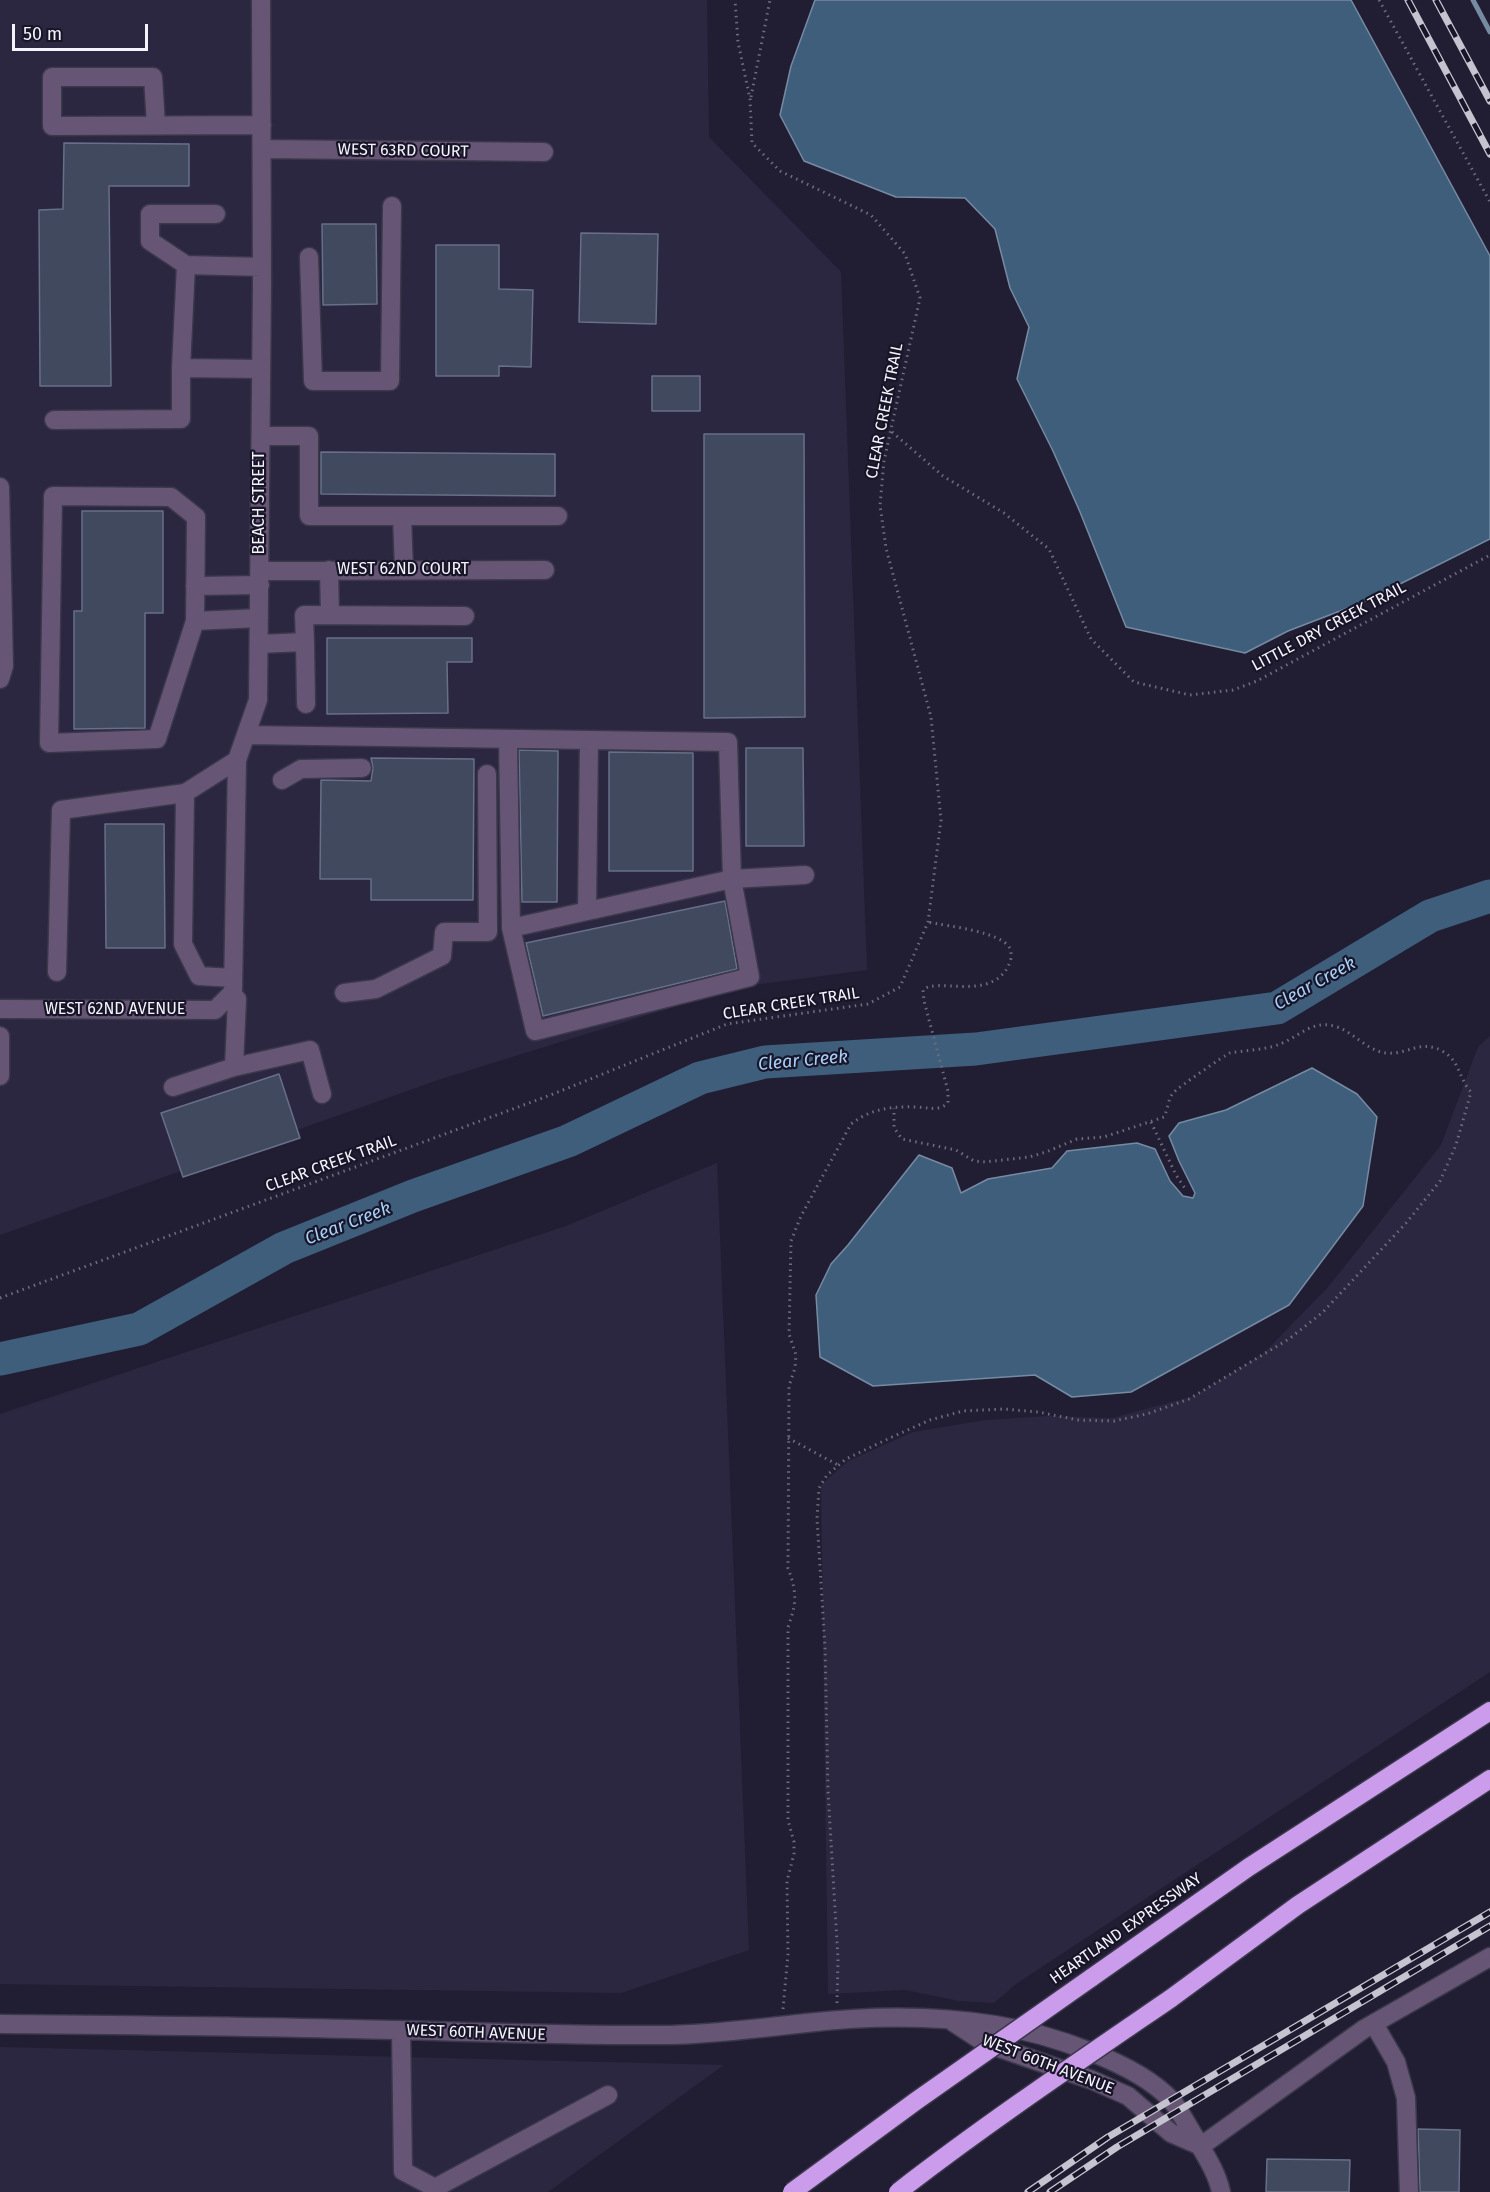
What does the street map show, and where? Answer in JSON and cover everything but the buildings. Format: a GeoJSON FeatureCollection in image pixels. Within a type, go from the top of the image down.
{"type":"FeatureCollection","features":[{"type":"Feature","properties":{"kind":"highway"},"geometry":{"type":"LineString","coordinates":[[1374,1785],[1490,1698]]}},
{"type":"Feature","properties":{"kind":"highway","name":"HEARTLAND EXPRESSWAY"},"geometry":{"type":"LineString","coordinates":[[792,2192],[916,2101],[1249,1867],[1490,1711]]}},
{"type":"Feature","properties":{"kind":"highway"},"geometry":{"type":"LineString","coordinates":[[898,2192],[990,2123],[1170,1999],[1298,1905],[1490,1779]]}},
{"type":"Feature","properties":{"kind":"street","name":"BEACH STREET"},"geometry":{"type":"LineString","coordinates":[[234,1067],[231,999],[233,992],[237,760],[258,700],[262,267],[261,0]]}},
{"type":"Feature","properties":{"kind":"street"},"geometry":{"type":"LineString","coordinates":[[156,125],[153,76],[52,76],[52,126],[262,125]]}},
{"type":"Feature","properties":{"kind":"street","name":"WEST 63RD COURT"},"geometry":{"type":"LineString","coordinates":[[262,149],[544,152]]}},
{"type":"Feature","properties":{"kind":"street"},"geometry":{"type":"LineString","coordinates":[[309,257],[313,381],[390,381],[392,206]]}},
{"type":"Feature","properties":{"kind":"street"},"geometry":{"type":"LineString","coordinates":[[216,214],[150,214],[150,241],[186,264],[262,267]]}},
{"type":"Feature","properties":{"kind":"street"},"geometry":{"type":"LineString","coordinates":[[54,420],[181,419],[186,264]]}},
{"type":"Feature","properties":{"kind":"street"},"geometry":{"type":"LineString","coordinates":[[181,368],[261,369]]}},
{"type":"Feature","properties":{"kind":"street"},"geometry":{"type":"LineString","coordinates":[[261,436],[309,436],[309,516],[558,516]]}},
{"type":"Feature","properties":{"kind":"street"},"geometry":{"type":"LineString","coordinates":[[0,488],[4,666],[0,679]]}},
{"type":"Feature","properties":{"kind":"street"},"geometry":{"type":"LineString","coordinates":[[53,496],[171,497],[196,517],[195,621],[157,739],[49,743],[53,496]]}},
{"type":"Feature","properties":{"kind":"street"},"geometry":{"type":"LineString","coordinates":[[402,516],[404,570]]}},
{"type":"Feature","properties":{"kind":"street"},"geometry":{"type":"LineString","coordinates":[[329,570],[330,615]]}},
{"type":"Feature","properties":{"kind":"street","name":"WEST 62ND COURT"},"geometry":{"type":"LineString","coordinates":[[195,586],[329,570],[545,570]]}},
{"type":"Feature","properties":{"kind":"street"},"geometry":{"type":"LineString","coordinates":[[306,704],[304,615],[465,616]]}},
{"type":"Feature","properties":{"kind":"street"},"geometry":{"type":"LineString","coordinates":[[195,621],[259,618]]}},
{"type":"Feature","properties":{"kind":"street"},"geometry":{"type":"LineString","coordinates":[[259,645],[305,642]]}},
{"type":"Feature","properties":{"kind":"street"},"geometry":{"type":"LineString","coordinates":[[246,735],[728,742],[732,879],[750,977],[535,1030],[511,928],[508,739]]}},
{"type":"Feature","properties":{"kind":"street"},"geometry":{"type":"LineString","coordinates":[[587,911],[589,740]]}},
{"type":"Feature","properties":{"kind":"street"},"geometry":{"type":"LineString","coordinates":[[57,972],[61,810],[185,793],[237,760]]}},
{"type":"Feature","properties":{"kind":"street"},"geometry":{"type":"LineString","coordinates":[[282,780],[301,769],[362,768]]}},
{"type":"Feature","properties":{"kind":"street"},"geometry":{"type":"LineString","coordinates":[[344,993],[376,989],[442,956],[444,932],[488,932],[487,774]]}},
{"type":"Feature","properties":{"kind":"street"},"geometry":{"type":"LineString","coordinates":[[185,793],[183,944],[199,976],[233,978]]}},
{"type":"Feature","properties":{"kind":"street"},"geometry":{"type":"LineString","coordinates":[[511,928],[732,879],[805,875]]}},
{"type":"Feature","properties":{"kind":"street","name":"WEST 62ND AVENUE"},"geometry":{"type":"LineString","coordinates":[[0,1009],[215,1010],[231,999]]}},
{"type":"Feature","properties":{"kind":"street"},"geometry":{"type":"LineString","coordinates":[[0,1036],[0,1076]]}},
{"type":"Feature","properties":{"kind":"street"},"geometry":{"type":"LineString","coordinates":[[173,1087],[234,1067],[310,1050],[322,1094]]}},
{"type":"Feature","properties":{"kind":"street"},"geometry":{"type":"LineString","coordinates":[[1221,2192],[1213,2169],[1201,2146],[1374,2024],[1490,1957]]}},
{"type":"Feature","properties":{"kind":"street","name":"WEST 60TH AVENUE"},"geometry":{"type":"LineString","coordinates":[[0,2024],[528,2035],[710,2034],[837,2020],[904,2017],[995,2025],[1054,2040],[1114,2061],[1142,2077],[1171,2101],[1201,2146]]}},
{"type":"Feature","properties":{"kind":"street","name":"WEST 60TH AVENUE"},"geometry":{"type":"LineString","coordinates":[[950,2021],[986,2043],[1092,2080],[1128,2096],[1171,2133],[1201,2146]]}},
{"type":"Feature","properties":{"kind":"street"},"geometry":{"type":"LineString","coordinates":[[1374,2024],[1396,2062],[1406,2098],[1409,2192]]}},
{"type":"Feature","properties":{"kind":"street"},"geometry":{"type":"LineString","coordinates":[[401,2031],[403,2171],[435,2188],[608,2095]]}},
{"type":"Feature","properties":{"kind":"path","name":"CLEAR CREEK TRAIL"},"geometry":{"type":"LineString","coordinates":[[0,1298],[548,1096],[727,1024],[868,1004],[900,987],[928,922],[940,820],[932,717],[886,548],[880,505],[884,461],[920,298],[905,254],[871,215],[780,171],[752,143],[750,99],[738,42],[735,0]]}},
{"type":"Feature","properties":{"kind":"path"},"geometry":{"type":"LineString","coordinates":[[750,99],[770,0]]}},
{"type":"Feature","properties":{"kind":"path"},"geometry":{"type":"LineString","coordinates":[[1379,0],[1490,202]]}},
{"type":"Feature","properties":{"kind":"path","name":"LITTLE DRY CREEK TRAIL"},"geometry":{"type":"LineString","coordinates":[[892,432],[943,476],[1004,513],[1049,549],[1091,639],[1134,682],[1190,695],[1233,690],[1257,681],[1490,555]]}},
{"type":"Feature","properties":{"kind":"path"},"geometry":{"type":"LineString","coordinates":[[784,2026],[783,2007],[788,1954],[787,1881],[794,1854],[794,1842],[788,1820],[788,1627],[796,1605],[796,1589],[788,1568],[789,1386],[795,1368],[796,1355],[789,1334],[791,1241],[801,1216],[851,1124],[873,1111],[894,1108],[943,1108],[948,1103],[948,1091],[923,990],[927,987],[960,987],[988,983],[1002,976],[1009,966],[1012,955],[1011,947],[998,937],[928,922]]}},
{"type":"Feature","properties":{"kind":"path"},"geometry":{"type":"LineString","coordinates":[[837,2020],[838,1959],[828,1791],[825,1647],[817,1519],[819,1488],[827,1475],[846,1459],[930,1420],[963,1411],[1004,1409],[1038,1412],[1078,1420],[1114,1421],[1147,1414],[1189,1399],[1290,1339],[1323,1312],[1407,1222],[1440,1181],[1456,1145],[1470,1092],[1464,1084],[1457,1064],[1450,1056],[1432,1046],[1387,1053],[1376,1050],[1350,1033],[1323,1024],[1312,1026],[1272,1047],[1252,1048],[1220,1058],[1173,1092],[1164,1117],[1104,1137],[1077,1139],[1029,1157],[974,1161],[949,1148],[902,1139],[894,1128],[894,1108]]}},
{"type":"Feature","properties":{"kind":"path"},"geometry":{"type":"LineString","coordinates":[[1151,1122],[1176,1175],[1186,1190]]}},
{"type":"Feature","properties":{"kind":"path"},"geometry":{"type":"LineString","coordinates":[[788,1438],[838,1465]]}},
{"type":"Feature","properties":{"kind":"shaded area"},"geometry":{"type":"Polygon","coordinates":[[[0,0],[707,0],[709,137],[841,272],[867,970],[738,987],[441,1079],[0,1235],[0,0]]]}},
{"type":"Feature","properties":{"kind":"shaded area"},"geometry":{"type":"Polygon","coordinates":[[[1490,1036],[1490,1672],[1016,1984],[994,2003],[959,2001],[905,1990],[828,1994],[821,1485],[848,1461],[913,1432],[986,1420],[1047,1416],[1112,1418],[1194,1396],[1264,1353],[1329,1286],[1441,1145],[1478,1047],[1490,1036]]]}},
{"type":"Feature","properties":{"kind":"shaded area"},"geometry":{"type":"Polygon","coordinates":[[[717,1163],[749,1950],[621,1993],[0,1984],[0,1414],[566,1226],[717,1163]]]}},
{"type":"Feature","properties":{"kind":"shaded area"},"geometry":{"type":"Polygon","coordinates":[[[0,2047],[724,2065],[548,2192],[0,2192],[0,2047]]]}},
{"type":"Feature","properties":{"kind":"water"},"geometry":{"type":"Polygon","coordinates":[[[815,0],[1351,0],[1490,256],[1490,539],[1366,601],[1288,631],[1245,653],[1126,627],[1080,512],[1017,379],[1029,327],[1010,288],[995,229],[965,198],[896,197],[804,161],[780,115],[791,66],[815,0]]]}},
{"type":"Feature","properties":{"kind":"water"},"geometry":{"type":"Polygon","coordinates":[[[1312,1068],[1357,1094],[1377,1117],[1363,1206],[1289,1305],[1131,1392],[1072,1397],[1035,1375],[873,1386],[820,1357],[816,1295],[831,1264],[919,1155],[952,1168],[961,1193],[988,1179],[1052,1168],[1067,1151],[1137,1143],[1155,1149],[1170,1181],[1183,1196],[1193,1198],[1195,1193],[1169,1136],[1179,1123],[1226,1110],[1312,1068]]]}},
{"type":"Feature","properties":{"kind":"waterway"},"geometry":{"type":"LineString","coordinates":[[1473,0],[1490,32]]}},
{"type":"Feature","properties":{"kind":"waterway","name":"Clear Creek"},"geometry":{"type":"LineString","coordinates":[[0,1359],[139,1329],[284,1248],[413,1196],[568,1141],[700,1078],[765,1062],[976,1049],[1277,1008],[1430,916],[1490,896]]}},
{"type":"Feature","properties":{"kind":"railway"},"geometry":{"type":"LineString","coordinates":[[1408,0],[1490,154]]}},
{"type":"Feature","properties":{"kind":"railway"},"geometry":{"type":"LineString","coordinates":[[1436,0],[1490,101]]}},
{"type":"Feature","properties":{"kind":"railway"},"geometry":{"type":"LineString","coordinates":[[1028,2192],[1108,2137],[1490,1912]]}},
{"type":"Feature","properties":{"kind":"railway"},"geometry":{"type":"LineString","coordinates":[[1050,2192],[1117,2147],[1490,1926]]}}]}
